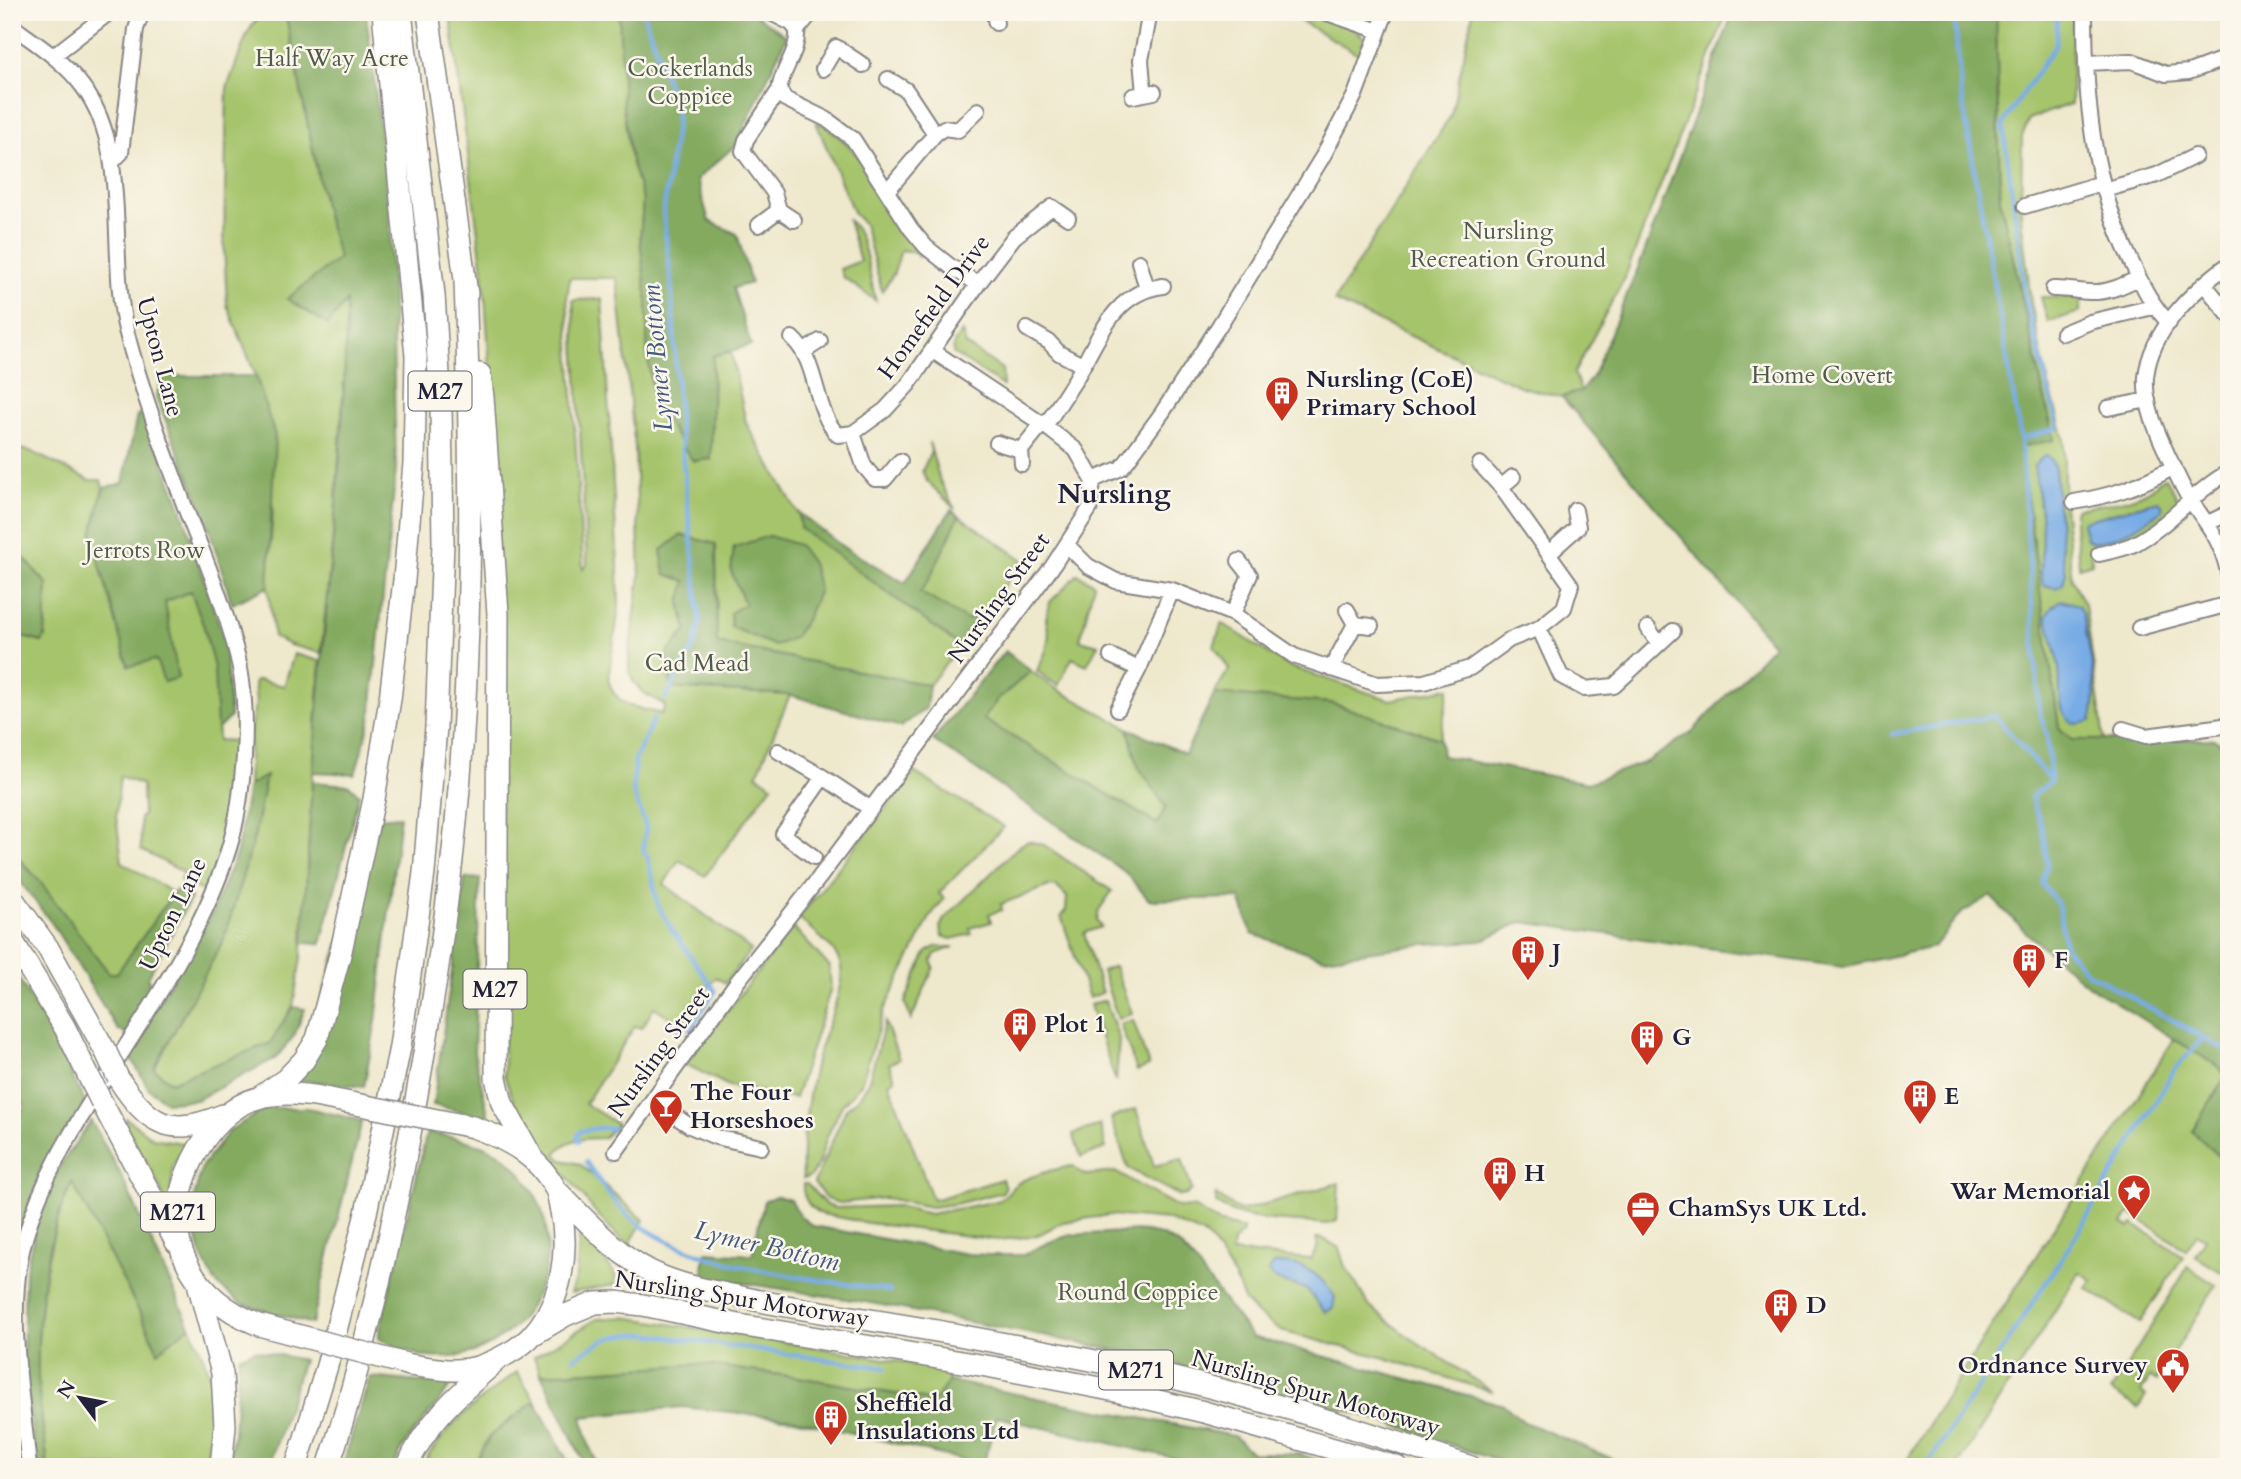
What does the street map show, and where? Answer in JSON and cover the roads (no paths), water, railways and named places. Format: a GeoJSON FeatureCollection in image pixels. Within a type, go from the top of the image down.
{"type":"FeatureCollection","features":[{"type":"Feature","properties":{"kind":"highway","name":"M27"},"geometry":{"type":"LineString","coordinates":[[260,1097],[286,1079],[304,1060],[317,1039],[341,951],[374,799],[390,699],[402,594],[414,463],[416,356],[383,12]]}},
{"type":"Feature","properties":{"kind":"highway","name":"M27"},"geometry":{"type":"LineString","coordinates":[[296,1467],[327,1366],[366,1213],[400,1047],[424,873],[436,727],[443,543],[440,406],[434,295],[401,12]]}},
{"type":"Feature","properties":{"kind":"highway","name":"M27"},"geometry":{"type":"LineString","coordinates":[[428,12],[483,397],[498,614],[496,1078],[502,1103],[532,1157]]}},
{"type":"Feature","properties":{"kind":"highway","name":"M27"},"geometry":{"type":"LineString","coordinates":[[328,1467],[343,1422],[390,1240],[426,1044],[446,906],[460,776],[467,631],[469,403],[465,282]]}},
{"type":"Feature","properties":{"kind":"highway","name":"M271"},"geometry":{"type":"LineString","coordinates":[[12,898],[48,948],[133,1101],[143,1111],[170,1126],[195,1126],[260,1097],[306,1094],[473,1127],[512,1144],[532,1157],[557,1191],[564,1261],[550,1305],[534,1334],[502,1357],[474,1368],[457,1370],[410,1365],[259,1325],[235,1315],[216,1301],[197,1281],[145,1186],[65,1028],[12,940]]}},
{"type":"Feature","properties":{"kind":"highway","name":"M271"},"geometry":{"type":"LineString","coordinates":[[182,1253],[178,1220],[181,1191],[193,1158],[207,1136],[231,1111]]}},
{"type":"Feature","properties":{"kind":"highway","name":"Nursling Spur Motorway"},"geometry":{"type":"LineString","coordinates":[[557,1191],[608,1242],[635,1263],[695,1288],[1056,1354],[1181,1380],[1337,1422],[1471,1467]]}},
{"type":"Feature","properties":{"kind":"highway"},"geometry":{"type":"LineString","coordinates":[[197,1281],[222,1373],[225,1426],[221,1467]]}},
{"type":"Feature","properties":{"kind":"highway","name":"Nursling Spur Motorway"},"geometry":{"type":"LineString","coordinates":[[534,1334],[566,1315],[595,1304],[615,1302],[643,1305],[739,1325],[965,1362],[1116,1391],[1241,1422],[1397,1467]]}},
{"type":"Feature","properties":{"kind":"highway"},"geometry":{"type":"LineString","coordinates":[[407,1467],[415,1447],[436,1418],[460,1392],[502,1357]]}},
{"type":"Feature","properties":{"kind":"street"},"geometry":{"type":"LineString","coordinates":[[53,57],[110,12]]}},
{"type":"Feature","properties":{"kind":"street"},"geometry":{"type":"LineString","coordinates":[[113,162],[121,153],[136,29],[142,12]]}},
{"type":"Feature","properties":{"kind":"street"},"geometry":{"type":"LineString","coordinates":[[769,12],[791,23],[797,30],[798,39],[780,80],[779,90],[746,140],[743,151],[774,193],[779,210],[794,220]]}},
{"type":"Feature","properties":{"kind":"street"},"geometry":{"type":"LineString","coordinates":[[797,30],[812,12]]}},
{"type":"Feature","properties":{"kind":"street"},"geometry":{"type":"LineString","coordinates":[[1144,94],[1141,60],[1150,12]]}},
{"type":"Feature","properties":{"kind":"street"},"geometry":{"type":"LineString","coordinates":[[1324,12],[1379,31]]}},
{"type":"Feature","properties":{"kind":"street"},"geometry":{"type":"LineString","coordinates":[[933,351],[1076,450],[1093,480],[1121,468],[1162,413],[1219,326],[1323,156],[1355,95],[1386,12]]}},
{"type":"Feature","properties":{"kind":"street"},"geometry":{"type":"LineString","coordinates":[[2085,12],[2088,112],[2103,186],[2113,222],[2139,278],[2153,307],[2169,323]]}},
{"type":"Feature","properties":{"kind":"street","name":"Upton Lane"},"geometry":{"type":"LineString","coordinates":[[12,26],[71,72],[86,90],[104,129],[113,162],[119,285],[124,320],[158,437],[208,566],[236,650],[243,694],[244,753],[230,846],[211,898],[173,969],[57,1156],[37,1198],[23,1245],[16,1291],[29,1467]]}},
{"type":"Feature","properties":{"kind":"street"},"geometry":{"type":"LineString","coordinates":[[823,69],[836,47],[863,65]]}},
{"type":"Feature","properties":{"kind":"street"},"geometry":{"type":"LineString","coordinates":[[2086,63],[2132,61],[2166,74],[2189,72],[2229,57]]}},
{"type":"Feature","properties":{"kind":"street"},"geometry":{"type":"LineString","coordinates":[[888,79],[906,90],[922,117],[940,131],[958,130],[978,110]]}},
{"type":"Feature","properties":{"kind":"street"},"geometry":{"type":"LineString","coordinates":[[779,90],[785,99],[833,123],[853,139],[911,229],[926,247],[978,284]]}},
{"type":"Feature","properties":{"kind":"street"},"geometry":{"type":"LineString","coordinates":[[887,191],[940,131]]}},
{"type":"Feature","properties":{"kind":"street"},"geometry":{"type":"LineString","coordinates":[[2025,206],[2157,175],[2195,156]]}},
{"type":"Feature","properties":{"kind":"street","name":"Homefield Drive"},"geometry":{"type":"LineString","coordinates":[[853,433],[885,410],[908,385],[1014,237],[1052,201],[1068,218]]}},
{"type":"Feature","properties":{"kind":"street"},"geometry":{"type":"LineString","coordinates":[[759,225],[779,210]]}},
{"type":"Feature","properties":{"kind":"street"},"geometry":{"type":"LineString","coordinates":[[1139,262],[1147,288]]}},
{"type":"Feature","properties":{"kind":"street"},"geometry":{"type":"LineString","coordinates":[[2229,264],[2204,284],[2169,323],[2151,357],[2146,378],[2148,400],[2158,435],[2190,500],[2208,523],[2224,554],[2229,576]]}},
{"type":"Feature","properties":{"kind":"street"},"geometry":{"type":"LineString","coordinates":[[2053,289],[2069,288],[2095,292],[2115,289],[2139,278]]}},
{"type":"Feature","properties":{"kind":"street"},"geometry":{"type":"LineString","coordinates":[[2204,284],[2229,315]]}},
{"type":"Feature","properties":{"kind":"street"},"geometry":{"type":"LineString","coordinates":[[997,443],[1022,457],[1082,365],[1101,330],[1118,309],[1147,288],[1163,286]]}},
{"type":"Feature","properties":{"kind":"street"},"geometry":{"type":"LineString","coordinates":[[2063,333],[2090,322],[2153,307]]}},
{"type":"Feature","properties":{"kind":"street"},"geometry":{"type":"LineString","coordinates":[[1027,329],[1049,342],[1059,354],[1082,365]]}},
{"type":"Feature","properties":{"kind":"street"},"geometry":{"type":"LineString","coordinates":[[792,338],[803,352],[828,425],[838,435],[853,433],[864,466],[875,479],[884,479],[900,461]]}},
{"type":"Feature","properties":{"kind":"street"},"geometry":{"type":"LineString","coordinates":[[803,352],[820,341]]}},
{"type":"Feature","properties":{"kind":"street"},"geometry":{"type":"LineString","coordinates":[[2108,408],[2148,400]]}},
{"type":"Feature","properties":{"kind":"street"},"geometry":{"type":"LineString","coordinates":[[1067,545],[1088,566],[1116,581],[1172,590],[1233,614],[1294,656],[1377,684],[1424,682],[1470,668],[1509,640],[1539,628],[1564,608],[1571,585],[1507,482],[1480,464]]}},
{"type":"Feature","properties":{"kind":"street"},"geometry":{"type":"LineString","coordinates":[[2074,502],[2115,495],[2138,487],[2174,467]]}},
{"type":"Feature","properties":{"kind":"street"},"geometry":{"type":"LineString","coordinates":[[2099,554],[2135,544],[2161,527],[2201,489],[2229,472]]}},
{"type":"Feature","properties":{"kind":"street","name":"Nursling Street"},"geometry":{"type":"LineString","coordinates":[[616,1150],[737,982],[871,809],[1067,545],[1090,508],[1093,480]]}},
{"type":"Feature","properties":{"kind":"street"},"geometry":{"type":"LineString","coordinates":[[1549,553],[1584,528],[1575,510]]}},
{"type":"Feature","properties":{"kind":"street"},"geometry":{"type":"LineString","coordinates":[[2208,523],[2229,513]]}},
{"type":"Feature","properties":{"kind":"street"},"geometry":{"type":"LineString","coordinates":[[1233,614],[1256,574],[1239,561]]}},
{"type":"Feature","properties":{"kind":"street"},"geometry":{"type":"LineString","coordinates":[[1118,709],[1139,669],[1172,590]]}},
{"type":"Feature","properties":{"kind":"street"},"geometry":{"type":"LineString","coordinates":[[2139,628],[2229,604]]}},
{"type":"Feature","properties":{"kind":"street"},"geometry":{"type":"LineString","coordinates":[[1347,610],[1355,624]]}},
{"type":"Feature","properties":{"kind":"street"},"geometry":{"type":"LineString","coordinates":[[1331,669],[1355,624]]}},
{"type":"Feature","properties":{"kind":"street"},"geometry":{"type":"LineString","coordinates":[[1355,624],[1371,626]]}},
{"type":"Feature","properties":{"kind":"street"},"geometry":{"type":"LineString","coordinates":[[1539,628],[1561,676],[1585,690],[1614,686],[1673,631]]}},
{"type":"Feature","properties":{"kind":"street"},"geometry":{"type":"LineString","coordinates":[[1648,628],[1659,643]]}},
{"type":"Feature","properties":{"kind":"street"},"geometry":{"type":"LineString","coordinates":[[1111,656],[1139,669]]}},
{"type":"Feature","properties":{"kind":"street"},"geometry":{"type":"LineString","coordinates":[[2123,729],[2146,736],[2223,726],[2229,722]]}},
{"type":"Feature","properties":{"kind":"street"},"geometry":{"type":"LineString","coordinates":[[778,751],[823,776],[871,809]]}},
{"type":"Feature","properties":{"kind":"street"},"geometry":{"type":"LineString","coordinates":[[814,857],[783,834],[823,776]]}},
{"type":"Feature","properties":{"kind":"street"},"geometry":{"type":"LineString","coordinates":[[652,1101],[690,1126],[716,1137],[761,1147]]}},
{"type":"Feature","properties":{"kind":"water"},"geometry":{"type":"Polygon","coordinates":[[[2046,456],[2051,459],[2055,470],[2066,572],[2063,584],[2056,588],[2043,585],[2041,575],[2042,520],[2034,466],[2046,456]]]}},
{"type":"Feature","properties":{"kind":"water"},"geometry":{"type":"Polygon","coordinates":[[[2158,501],[2162,504],[2162,510],[2126,533],[2104,541],[2086,539],[2082,523],[2084,521],[2158,501]]]}},
{"type":"Feature","properties":{"kind":"water"},"geometry":{"type":"Polygon","coordinates":[[[2061,600],[2079,605],[2083,613],[2095,696],[2091,721],[2082,723],[2070,721],[2063,710],[2058,661],[2046,617],[2052,607],[2061,600]]]}},
{"type":"Feature","properties":{"kind":"water"},"geometry":{"type":"Polygon","coordinates":[[[1274,1264],[1301,1266],[1320,1278],[1335,1297],[1333,1308],[1326,1312],[1307,1290],[1280,1281],[1268,1272],[1274,1264]]]}},
{"type":"Feature","properties":{"kind":"waterway","name":"Lymer Bottom"},"geometry":{"type":"LineString","coordinates":[[643,12],[676,108],[676,126],[663,214],[671,279],[679,423],[700,622],[695,645],[665,699]]}},
{"type":"Feature","properties":{"kind":"waterway"},"geometry":{"type":"LineString","coordinates":[[1954,12],[1961,93],[2021,439],[2039,710],[2047,735],[2051,781],[2031,797],[2042,828],[2046,853],[2047,866],[2043,885],[2058,904],[2065,946],[2088,973],[2229,1052]]}},
{"type":"Feature","properties":{"kind":"waterway"},"geometry":{"type":"LineString","coordinates":[[2021,439],[2058,428],[2026,300],[2003,124],[2056,44],[2057,12]]}},
{"type":"Feature","properties":{"kind":"waterway"},"geometry":{"type":"LineString","coordinates":[[1892,734],[1995,716],[2051,781]]}},
{"type":"Feature","properties":{"kind":"waterway","name":"Lymer Bottom"},"geometry":{"type":"LineString","coordinates":[[654,718],[635,759],[633,791],[646,827],[643,850],[648,858],[658,905],[670,927],[715,991],[690,1030]]}},
{"type":"Feature","properties":{"kind":"waterway"},"geometry":{"type":"LineString","coordinates":[[1926,1467],[2072,1242],[2175,1069],[2204,1037]]}},
{"type":"Feature","properties":{"kind":"waterway","name":"Lymer Bottom"},"geometry":{"type":"LineString","coordinates":[[579,1141],[577,1136],[581,1131],[619,1129],[634,1114]]}},
{"type":"Feature","properties":{"kind":"waterway","name":"Lymer Bottom"},"geometry":{"type":"LineString","coordinates":[[586,1162],[628,1215],[646,1229],[672,1243],[732,1264],[890,1291]]}},
{"type":"Feature","properties":{"kind":"waterway","name":"Lymer Bottom"},"geometry":{"type":"LineString","coordinates":[[574,1358],[608,1339],[646,1334],[885,1368]]}},
{"type":"Feature","properties":{"kind":"waterway","name":"Lymer Bottom"},"geometry":{"type":"LineString","coordinates":[[451,1467],[454,1460]]}},
{"type":"Feature","properties":{"kind":"place","name":"Nursling (CoE) Primary School"},"geometry":{"type":"Point","coordinates":[1282,423]}},
{"type":"Feature","properties":{"kind":"place","name":"J"},"geometry":{"type":"Point","coordinates":[1528,982]}},
{"type":"Feature","properties":{"kind":"place","name":"F"},"geometry":{"type":"Point","coordinates":[2029,990]}},
{"type":"Feature","properties":{"kind":"place","name":"Plot 1"},"geometry":{"type":"Point","coordinates":[1020,1054]}},
{"type":"Feature","properties":{"kind":"place","name":"G"},"geometry":{"type":"Point","coordinates":[1647,1067]}},
{"type":"Feature","properties":{"kind":"place","name":"E"},"geometry":{"type":"Point","coordinates":[1920,1126]}},
{"type":"Feature","properties":{"kind":"place","name":"The Four Horseshoes"},"geometry":{"type":"Point","coordinates":[666,1136]}},
{"type":"Feature","properties":{"kind":"place","name":"H"},"geometry":{"type":"Point","coordinates":[1500,1203]}},
{"type":"Feature","properties":{"kind":"place","name":"War Memorial"},"geometry":{"type":"Point","coordinates":[2134,1221]}},
{"type":"Feature","properties":{"kind":"place","name":"ChamSys UK Ltd."},"geometry":{"type":"Point","coordinates":[1643,1238]}},
{"type":"Feature","properties":{"kind":"place","name":"D"},"geometry":{"type":"Point","coordinates":[1781,1335]}},
{"type":"Feature","properties":{"kind":"place","name":"Ordnance Survey"},"geometry":{"type":"Point","coordinates":[2173,1395]}},
{"type":"Feature","properties":{"kind":"place","name":"Sheffield Insulations Ltd"},"geometry":{"type":"Point","coordinates":[831,1447]}},
{"type":"Feature","properties":{"kind":"district","name":"Nursling"},"geometry":{"type":"Point","coordinates":[1114,494]}},
{"type":"Feature","properties":{"kind":"park label","name":"Half Way Acre"},"geometry":{"type":"Point","coordinates":[332,58]}},
{"type":"Feature","properties":{"kind":"park label","name":"Cockerlands Coppice"},"geometry":{"type":"Point","coordinates":[690,82]}},
{"type":"Feature","properties":{"kind":"park label","name":"Nursling Recreation Ground"},"geometry":{"type":"Point","coordinates":[1508,245]}},
{"type":"Feature","properties":{"kind":"park label","name":"Home Covert"},"geometry":{"type":"Point","coordinates":[1822,375]}},
{"type":"Feature","properties":{"kind":"park label","name":"Jerrots Row"},"geometry":{"type":"Point","coordinates":[145,550]}},
{"type":"Feature","properties":{"kind":"park label","name":"Cad Mead"},"geometry":{"type":"Point","coordinates":[697,663]}},
{"type":"Feature","properties":{"kind":"park label","name":"Round Coppice"},"geometry":{"type":"Point","coordinates":[1138,1292]}}]}
